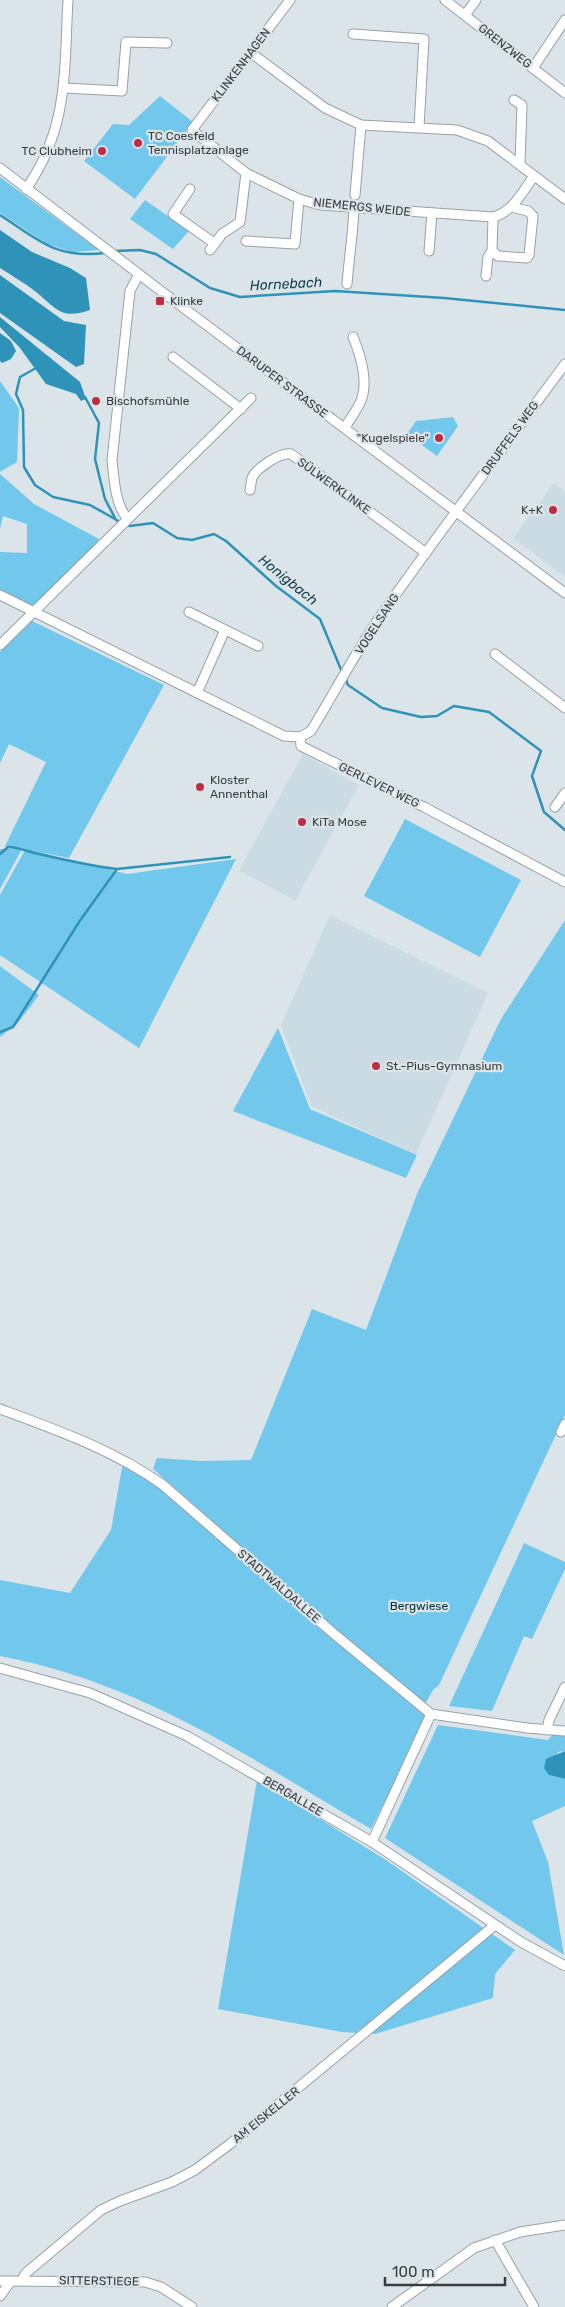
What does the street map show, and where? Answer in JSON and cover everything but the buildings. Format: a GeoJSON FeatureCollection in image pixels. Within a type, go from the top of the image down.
{"type":"FeatureCollection","features":[{"type":"Feature","properties":{"kind":"street"},"geometry":{"type":"LineString","coordinates":[[26,189],[51,144],[60,115],[64,88],[68,0]]}},
{"type":"Feature","properties":{"kind":"street","name":"KLINKENHAGEN"},"geometry":{"type":"LineString","coordinates":[[192,130],[290,0]]}},
{"type":"Feature","properties":{"kind":"street","name":"GRENZWEG"},"geometry":{"type":"LineString","coordinates":[[445,0],[565,93]]}},
{"type":"Feature","properties":{"kind":"street"},"geometry":{"type":"LineString","coordinates":[[465,15],[476,0]]}},
{"type":"Feature","properties":{"kind":"street"},"geometry":{"type":"LineString","coordinates":[[532,68],[565,20]]}},
{"type":"Feature","properties":{"kind":"street"},"geometry":{"type":"LineString","coordinates":[[353,34],[424,39],[419,127]]}},
{"type":"Feature","properties":{"kind":"street"},"geometry":{"type":"LineString","coordinates":[[64,88],[122,91],[126,42],[167,43]]}},
{"type":"Feature","properties":{"kind":"street"},"geometry":{"type":"LineString","coordinates":[[251,53],[325,108],[361,124],[457,130],[488,141],[565,199]]}},
{"type":"Feature","properties":{"kind":"street"},"geometry":{"type":"LineString","coordinates":[[514,100],[522,105],[520,164]]}},
{"type":"Feature","properties":{"kind":"street"},"geometry":{"type":"LineString","coordinates":[[355,195],[361,124]]}},
{"type":"Feature","properties":{"kind":"street","name":"NIEMERGS WEIDE"},"geometry":{"type":"LineString","coordinates":[[192,130],[246,173],[299,199],[320,205],[493,217]]}},
{"type":"Feature","properties":{"kind":"street","name":"DARUPER STRASSE"},"geometry":{"type":"LineString","coordinates":[[0,168],[565,593]]}},
{"type":"Feature","properties":{"kind":"street"},"geometry":{"type":"LineString","coordinates":[[190,189],[173,214],[212,246],[222,234],[240,222],[246,173]]}},
{"type":"Feature","properties":{"kind":"street"},"geometry":{"type":"LineString","coordinates":[[486,276],[488,257],[492,252],[493,217],[500,215],[511,207],[534,176]]}},
{"type":"Feature","properties":{"kind":"street"},"geometry":{"type":"LineString","coordinates":[[246,241],[295,244],[299,199]]}},
{"type":"Feature","properties":{"kind":"street"},"geometry":{"type":"LineString","coordinates":[[492,252],[498,256],[527,258],[529,255],[533,216],[528,211],[511,207]]}},
{"type":"Feature","properties":{"kind":"street"},"geometry":{"type":"LineString","coordinates":[[347,284],[349,256],[353,246],[354,208]]}},
{"type":"Feature","properties":{"kind":"street"},"geometry":{"type":"LineString","coordinates":[[429,251],[432,213]]}},
{"type":"Feature","properties":{"kind":"street"},"geometry":{"type":"LineString","coordinates":[[123,522],[124,515],[115,487],[112,460],[130,291],[139,274]]}},
{"type":"Feature","properties":{"kind":"street"},"geometry":{"type":"LineString","coordinates":[[344,428],[360,402],[364,390],[360,353],[353,337]]}},
{"type":"Feature","properties":{"kind":"street"},"geometry":{"type":"LineString","coordinates":[[173,357],[241,409]]}},
{"type":"Feature","properties":{"kind":"street","name":"DRUFFELS WEG"},"geometry":{"type":"LineString","coordinates":[[455,511],[565,364]]}},
{"type":"Feature","properties":{"kind":"street"},"geometry":{"type":"LineString","coordinates":[[0,646],[123,522],[251,398]]}},
{"type":"Feature","properties":{"kind":"street","name":"SÜLWERKLINKE"},"geometry":{"type":"LineString","coordinates":[[250,490],[253,476],[279,454],[285,452],[291,454],[426,553]]}},
{"type":"Feature","properties":{"kind":"street","name":"VOGELSANG"},"geometry":{"type":"LineString","coordinates":[[300,737],[311,731],[381,616],[455,511]]}},
{"type":"Feature","properties":{"kind":"street"},"geometry":{"type":"LineString","coordinates":[[0,596],[284,736],[300,737]]}},
{"type":"Feature","properties":{"kind":"street"},"geometry":{"type":"LineString","coordinates":[[189,612],[258,646]]}},
{"type":"Feature","properties":{"kind":"street"},"geometry":{"type":"LineString","coordinates":[[198,693],[225,630]]}},
{"type":"Feature","properties":{"kind":"street"},"geometry":{"type":"LineString","coordinates":[[495,654],[565,708]]}},
{"type":"Feature","properties":{"kind":"street","name":"GERLEVER WEG"},"geometry":{"type":"LineString","coordinates":[[300,737],[301,746],[424,807],[565,882]]}},
{"type":"Feature","properties":{"kind":"street"},"geometry":{"type":"LineString","coordinates":[[555,807],[565,793]]}},
{"type":"Feature","properties":{"kind":"street","name":"STADTWALDALLEE"},"geometry":{"type":"LineString","coordinates":[[0,1409],[112,1454],[157,1481],[431,1714]]}},
{"type":"Feature","properties":{"kind":"street","name":"BERGALLEE"},"geometry":{"type":"LineString","coordinates":[[0,1668],[90,1693],[187,1736],[372,1842],[535,1950],[565,1966]]}},
{"type":"Feature","properties":{"kind":"street"},"geometry":{"type":"LineString","coordinates":[[547,1730],[549,1720],[565,1687]]}},
{"type":"Feature","properties":{"kind":"street"},"geometry":{"type":"LineString","coordinates":[[372,1842],[431,1714],[565,1731]]}},
{"type":"Feature","properties":{"kind":"street","name":"AM EISKELLER"},"geometry":{"type":"LineString","coordinates":[[22,2280],[26,2273],[101,2210],[187,2174],[230,2144],[495,1924]]}},
{"type":"Feature","properties":{"kind":"street"},"geometry":{"type":"LineString","coordinates":[[392,2307],[474,2248],[520,2232],[565,2225]]}},
{"type":"Feature","properties":{"kind":"street"},"geometry":{"type":"LineString","coordinates":[[495,2240],[534,2307]]}},
{"type":"Feature","properties":{"kind":"street","name":"SITTERSTIEGE"},"geometry":{"type":"LineString","coordinates":[[0,2281],[145,2282],[161,2287],[192,2307]]}},
{"type":"Feature","properties":{"kind":"street"},"geometry":{"type":"LineString","coordinates":[[0,2296],[11,2281]]}},
{"type":"Feature","properties":{"kind":"shaded area"},"geometry":{"type":"Polygon","coordinates":[[[0,230],[32,252],[70,268],[86,278],[90,310],[72,314],[60,311],[32,289],[0,268],[0,230]]]}},
{"type":"Feature","properties":{"kind":"shaded area"},"geometry":{"type":"Polygon","coordinates":[[[0,275],[64,321],[86,325],[84,364],[76,367],[0,313],[0,275]]]}},
{"type":"Feature","properties":{"kind":"shaded area"},"geometry":{"type":"Polygon","coordinates":[[[0,317],[80,382],[86,399],[81,401],[76,394],[46,384],[20,348],[0,327],[0,317]]]}},
{"type":"Feature","properties":{"kind":"shaded area"},"geometry":{"type":"Polygon","coordinates":[[[0,333],[11,341],[16,351],[11,359],[2,363],[0,361],[0,333]]]}},
{"type":"Feature","properties":{"kind":"shaded area"},"geometry":{"type":"Polygon","coordinates":[[[554,483],[565,491],[565,577],[513,538],[554,483]]]}},
{"type":"Feature","properties":{"kind":"shaded area"},"geometry":{"type":"Polygon","coordinates":[[[303,754],[359,785],[295,901],[239,870],[303,754]]]}},
{"type":"Feature","properties":{"kind":"shaded area","name":"St.-Pius-Gymnasium"},"geometry":{"type":"Polygon","coordinates":[[[330,915],[488,993],[416,1154],[312,1107],[281,1025],[330,915]]]}},
{"type":"Feature","properties":{"kind":"shaded area"},"geometry":{"type":"Polygon","coordinates":[[[565,1751],[565,1779],[549,1775],[544,1768],[546,1759],[565,1751]]]}},
{"type":"Feature","properties":{"kind":"green space","name":"TC Coesfeld Tennisplatzanlage"},"geometry":{"type":"Polygon","coordinates":[[[160,96],[193,122],[135,199],[84,161],[113,124],[129,125],[160,96]]]}},
{"type":"Feature","properties":{"kind":"green space"},"geometry":{"type":"Polygon","coordinates":[[[0,177],[99,250],[72,252],[47,244],[0,213],[0,177]]]}},
{"type":"Feature","properties":{"kind":"green space"},"geometry":{"type":"Polygon","coordinates":[[[145,200],[189,231],[173,249],[130,219],[145,200]]]}},
{"type":"Feature","properties":{"kind":"green space"},"geometry":{"type":"Polygon","coordinates":[[[0,381],[19,408],[17,462],[0,472],[0,381]]]}},
{"type":"Feature","properties":{"kind":"green space"},"geometry":{"type":"Polygon","coordinates":[[[453,417],[458,426],[437,456],[407,434],[416,421],[453,417]]]}},
{"type":"Feature","properties":{"kind":"green space"},"geometry":{"type":"Polygon","coordinates":[[[0,474],[34,504],[101,540],[33,609],[0,592],[0,552],[27,553],[27,524],[3,516],[0,529],[0,474]]]}},
{"type":"Feature","properties":{"kind":"green space"},"geometry":{"type":"Polygon","coordinates":[[[30,620],[164,685],[69,858],[38,852],[127,874],[236,859],[139,1048],[0,955],[0,895],[25,850],[22,849],[0,889],[0,849],[20,849],[5,846],[46,762],[9,744],[0,763],[0,652],[30,620]]]}},
{"type":"Feature","properties":{"kind":"green space"},"geometry":{"type":"Polygon","coordinates":[[[405,819],[521,880],[480,957],[364,896],[405,819]]]}},
{"type":"Feature","properties":{"kind":"green space","name":"Bergwiese"},"geometry":{"type":"Polygon","coordinates":[[[565,920],[565,1415],[439,1685],[433,1690],[424,1706],[153,1469],[157,1458],[201,1461],[251,1460],[312,1309],[366,1330],[417,1194],[501,1019],[565,920]]]}},
{"type":"Feature","properties":{"kind":"green space"},"geometry":{"type":"Polygon","coordinates":[[[0,966],[39,995],[18,1023],[0,1037],[0,966]]]}},
{"type":"Feature","properties":{"kind":"green space"},"geometry":{"type":"Polygon","coordinates":[[[278,1028],[310,1109],[417,1155],[406,1178],[233,1111],[278,1028]]]}},
{"type":"Feature","properties":{"kind":"green space"},"geometry":{"type":"Polygon","coordinates":[[[123,1462],[162,1487],[427,1717],[371,1829],[238,1750],[148,1704],[101,1684],[52,1668],[0,1656],[0,1580],[70,1593],[111,1530],[123,1462]]]}},
{"type":"Feature","properties":{"kind":"green space"},"geometry":{"type":"Polygon","coordinates":[[[524,1543],[565,1562],[565,1569],[532,1639],[524,1636],[492,1711],[449,1706],[524,1543]]]}},
{"type":"Feature","properties":{"kind":"green space"},"geometry":{"type":"Polygon","coordinates":[[[438,1725],[548,1740],[553,1734],[565,1734],[565,1751],[558,1752],[549,1775],[565,1779],[565,1806],[532,1821],[548,1862],[564,1955],[385,1838],[438,1725]]]}},
{"type":"Feature","properties":{"kind":"green space"},"geometry":{"type":"Polygon","coordinates":[[[257,1780],[386,1860],[515,1950],[495,1974],[493,1998],[375,2034],[342,2032],[218,2009],[257,1780]]]}},
{"type":"Feature","properties":{"kind":"waterway","name":"Hornebach"},"geometry":{"type":"LineString","coordinates":[[0,215],[48,246],[73,253],[105,253]]}},
{"type":"Feature","properties":{"kind":"waterway","name":"Hornebach"},"geometry":{"type":"LineString","coordinates":[[115,251],[140,250],[156,254],[210,288],[240,297],[335,291],[444,298],[565,310]]}},
{"type":"Feature","properties":{"kind":"waterway","name":"Honigbach"},"geometry":{"type":"LineString","coordinates":[[36,368],[20,377],[16,394],[23,410],[24,467],[35,485],[53,497],[90,505],[115,519]]}},
{"type":"Feature","properties":{"kind":"waterway","name":"Honigbach"},"geometry":{"type":"LineString","coordinates":[[85,397],[99,423],[95,459],[105,499],[116,520],[130,526],[153,523],[177,538],[192,540],[214,534],[226,541],[276,586],[320,619],[342,672]]}},
{"type":"Feature","properties":{"kind":"waterway","name":"Honigbach"},"geometry":{"type":"LineString","coordinates":[[345,677],[348,685],[382,708],[421,717],[437,716],[454,706],[489,712],[541,751],[532,776],[544,812],[565,830]]}},
{"type":"Feature","properties":{"kind":"waterway"},"geometry":{"type":"LineString","coordinates":[[0,854],[8,847],[12,847],[78,863],[117,869]]}},
{"type":"Feature","properties":{"kind":"waterway"},"geometry":{"type":"LineString","coordinates":[[0,1032],[13,1027],[79,922],[117,869],[230,857]]}},
{"type":"Feature","properties":{"kind":"place","name":"TC Coesfeld Tennisplatzanlage"},"geometry":{"type":"Point","coordinates":[138,143]}},
{"type":"Feature","properties":{"kind":"place","name":"TC Clubheim"},"geometry":{"type":"Point","coordinates":[102,151]}},
{"type":"Feature","properties":{"kind":"place","name":"Klinke"},"geometry":{"type":"Point","coordinates":[160,301]}},
{"type":"Feature","properties":{"kind":"place","name":"Bischofsmühle"},"geometry":{"type":"Point","coordinates":[96,401]}},
{"type":"Feature","properties":{"kind":"place","name":"\"Kugelspiele\""},"geometry":{"type":"Point","coordinates":[439,438]}},
{"type":"Feature","properties":{"kind":"place","name":"K+K"},"geometry":{"type":"Point","coordinates":[553,510]}},
{"type":"Feature","properties":{"kind":"place","name":"Kloster Annenthal"},"geometry":{"type":"Point","coordinates":[200,787]}},
{"type":"Feature","properties":{"kind":"place","name":"KiTa Mose"},"geometry":{"type":"Point","coordinates":[302,822]}},
{"type":"Feature","properties":{"kind":"place","name":"St.-Pius-Gymnasium"},"geometry":{"type":"Point","coordinates":[376,1066]}}]}
